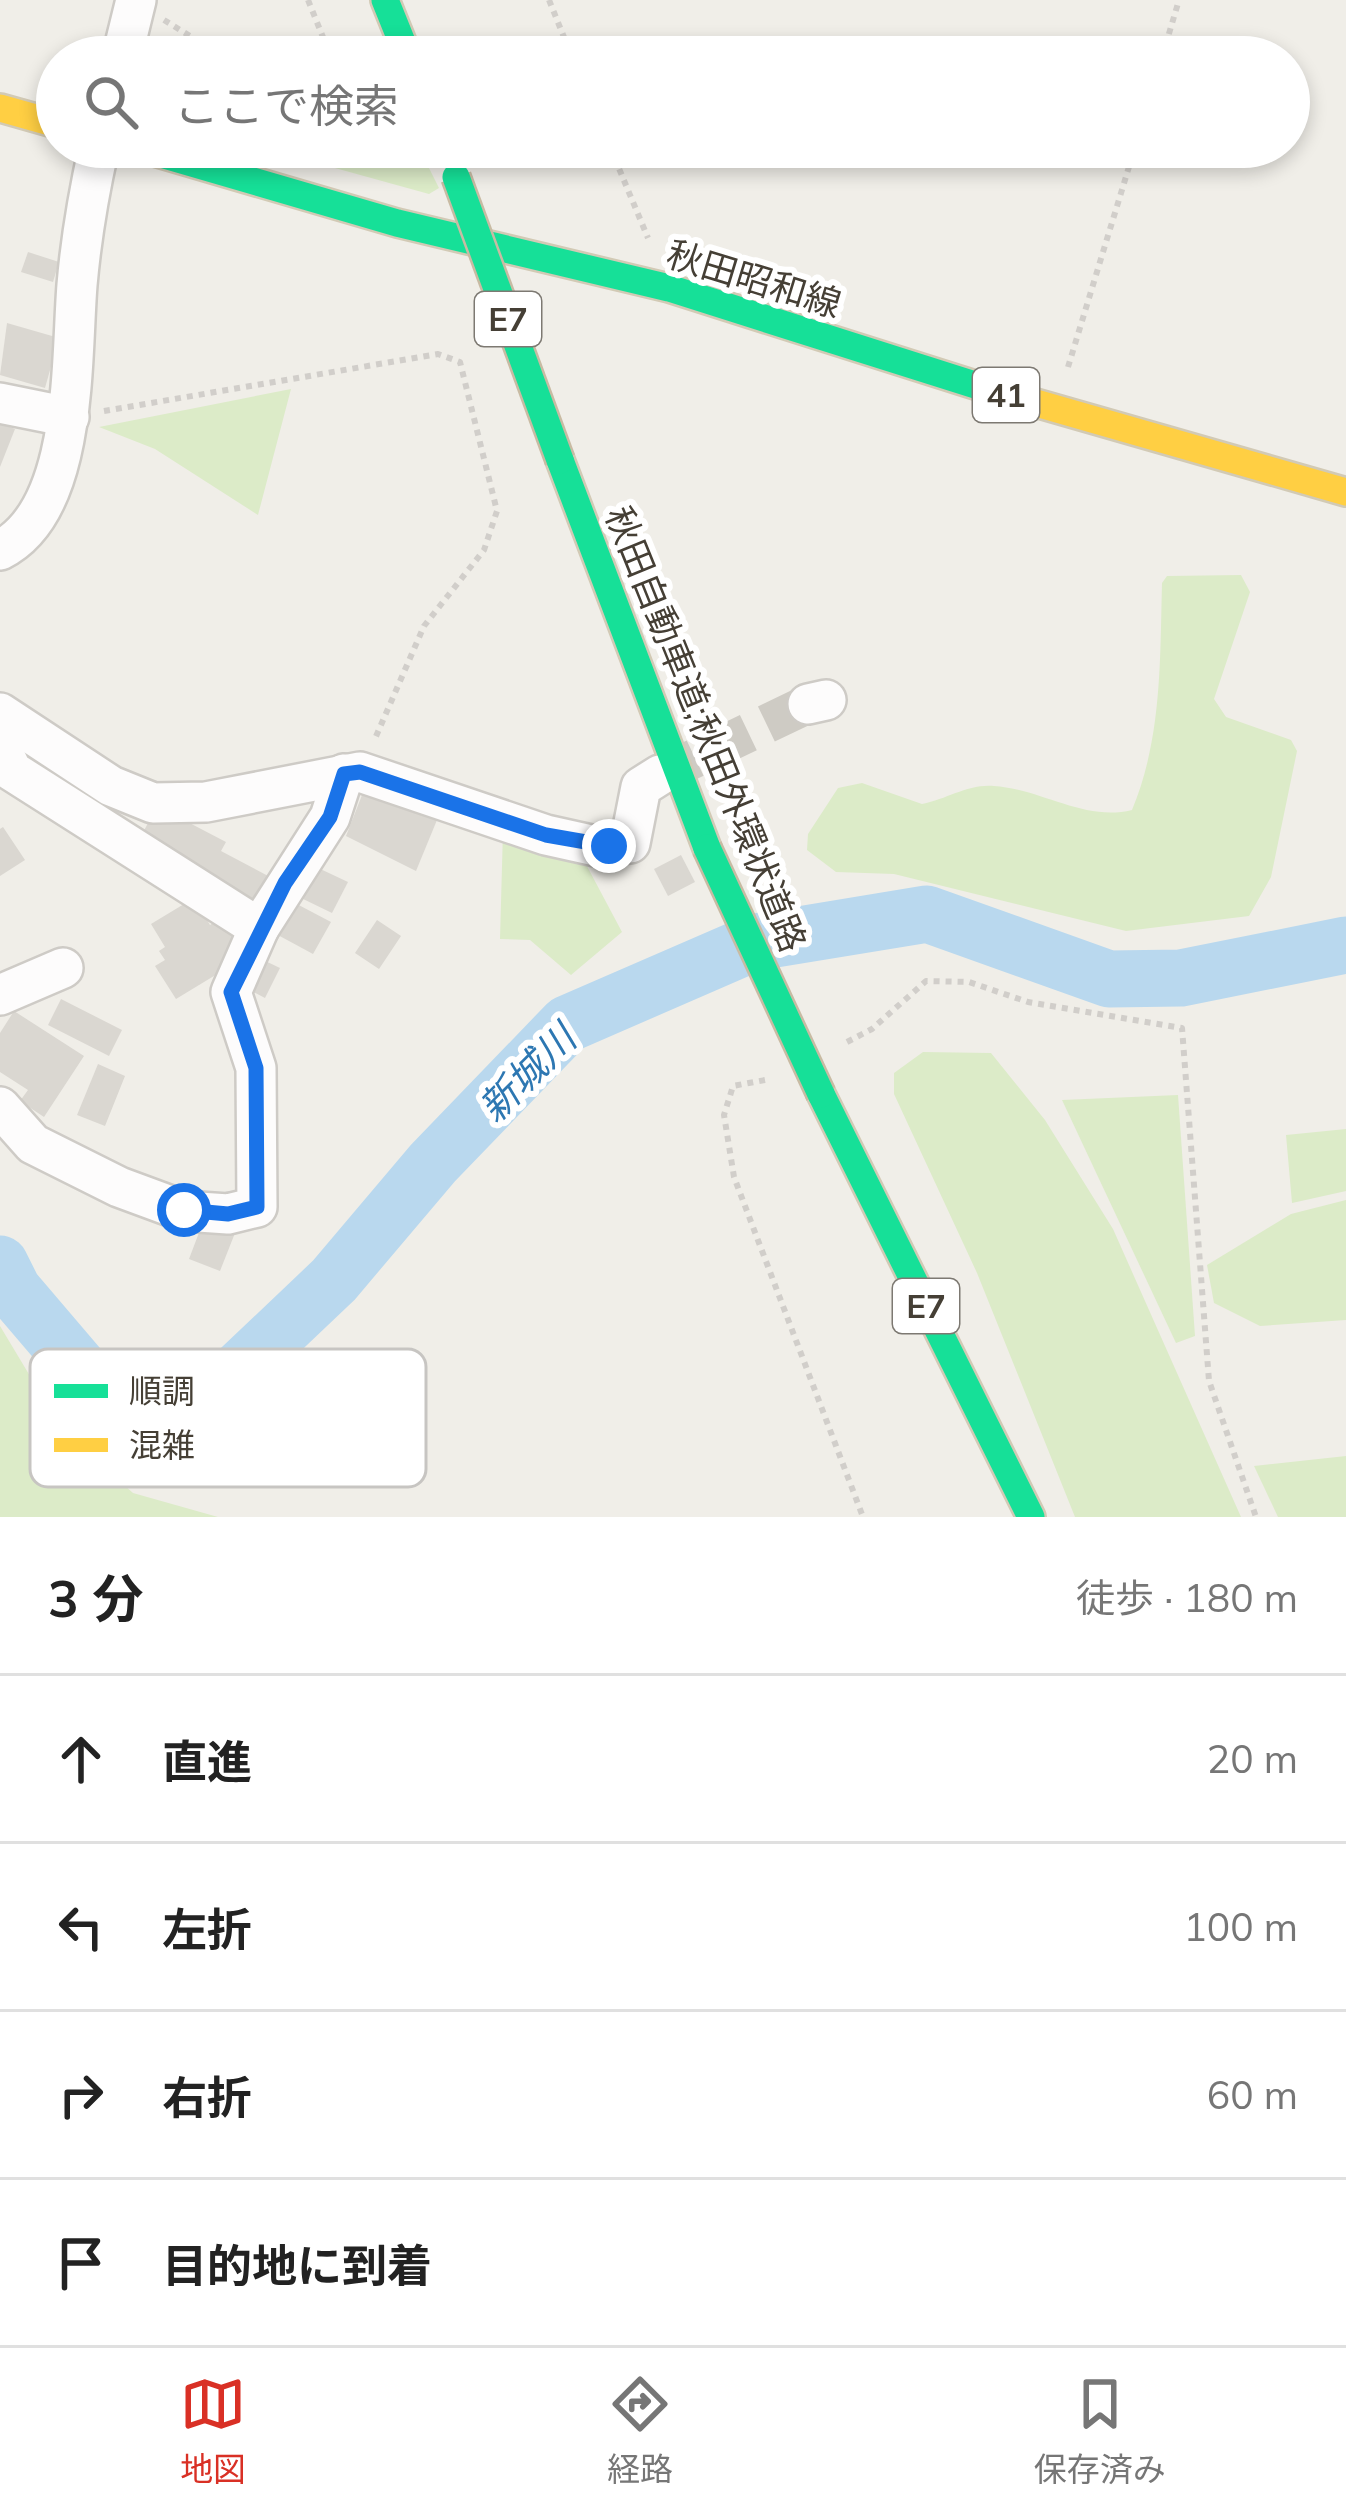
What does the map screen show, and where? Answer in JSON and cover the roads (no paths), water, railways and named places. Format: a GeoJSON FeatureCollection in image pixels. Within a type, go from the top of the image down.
{"type":"FeatureCollection","features":[{"type":"Feature","properties":{"kind":"main road"},"geometry":{"type":"LineString","coordinates":[[385,0],[400,36]]}},
{"type":"Feature","properties":{"kind":"main road"},"geometry":{"type":"LineString","coordinates":[[0,108],[36,118]]}},
{"type":"Feature","properties":{"kind":"main road","name":"秋田昭和線"},"geometry":{"type":"LineString","coordinates":[[209,168],[397,223],[669,289],[1054,410],[1346,492]]}},
{"type":"Feature","properties":{"kind":"main road","name":"秋田自動車道;秋田外環状道路"},"geometry":{"type":"LineString","coordinates":[[452,168],[707,848],[820,1094],[1031,1517]]}},
{"type":"Feature","properties":{"kind":"street"},"geometry":{"type":"LineString","coordinates":[[127,36],[136,2]]}},
{"type":"Feature","properties":{"kind":"street"},"geometry":{"type":"LineString","coordinates":[[0,550],[29,530],[43,505],[69,417],[77,282],[96,168]]}},
{"type":"Feature","properties":{"kind":"street"},"geometry":{"type":"LineString","coordinates":[[0,403],[69,417]]}},
{"type":"Feature","properties":{"kind":"street"},"geometry":{"type":"LineString","coordinates":[[0,713],[111,786],[153,803],[206,802],[352,773],[546,835],[600,847],[630,843],[641,787],[660,775]]}},
{"type":"Feature","properties":{"kind":"street"},"geometry":{"type":"LineString","coordinates":[[0,746],[12,771],[260,928]]}},
{"type":"Feature","properties":{"kind":"street"},"geometry":{"type":"LineString","coordinates":[[0,1107],[33,1144],[119,1187],[184,1210],[228,1214],[257,1207],[256,1068],[231,992],[260,928],[352,773]]}},
{"type":"Feature","properties":{"kind":"street"},"geometry":{"type":"LineString","coordinates":[[0,995],[63,968]]}},
{"type":"Feature","properties":{"kind":"waterway","name":"新城川"},"geometry":{"type":"LineString","coordinates":[[261,1349],[334,1280],[433,1163],[567,1024],[756,942],[927,914],[1109,979],[1181,978],[1346,945]]}},
{"type":"Feature","properties":{"kind":"waterway","name":"新城川"},"geometry":{"type":"LineString","coordinates":[[0,1264],[13,1290],[63,1349]]}},
{"type":"Feature","properties":{"kind":"tunnel"},"geometry":{"type":"LineString","coordinates":[[660,775],[808,704]]}}]}
